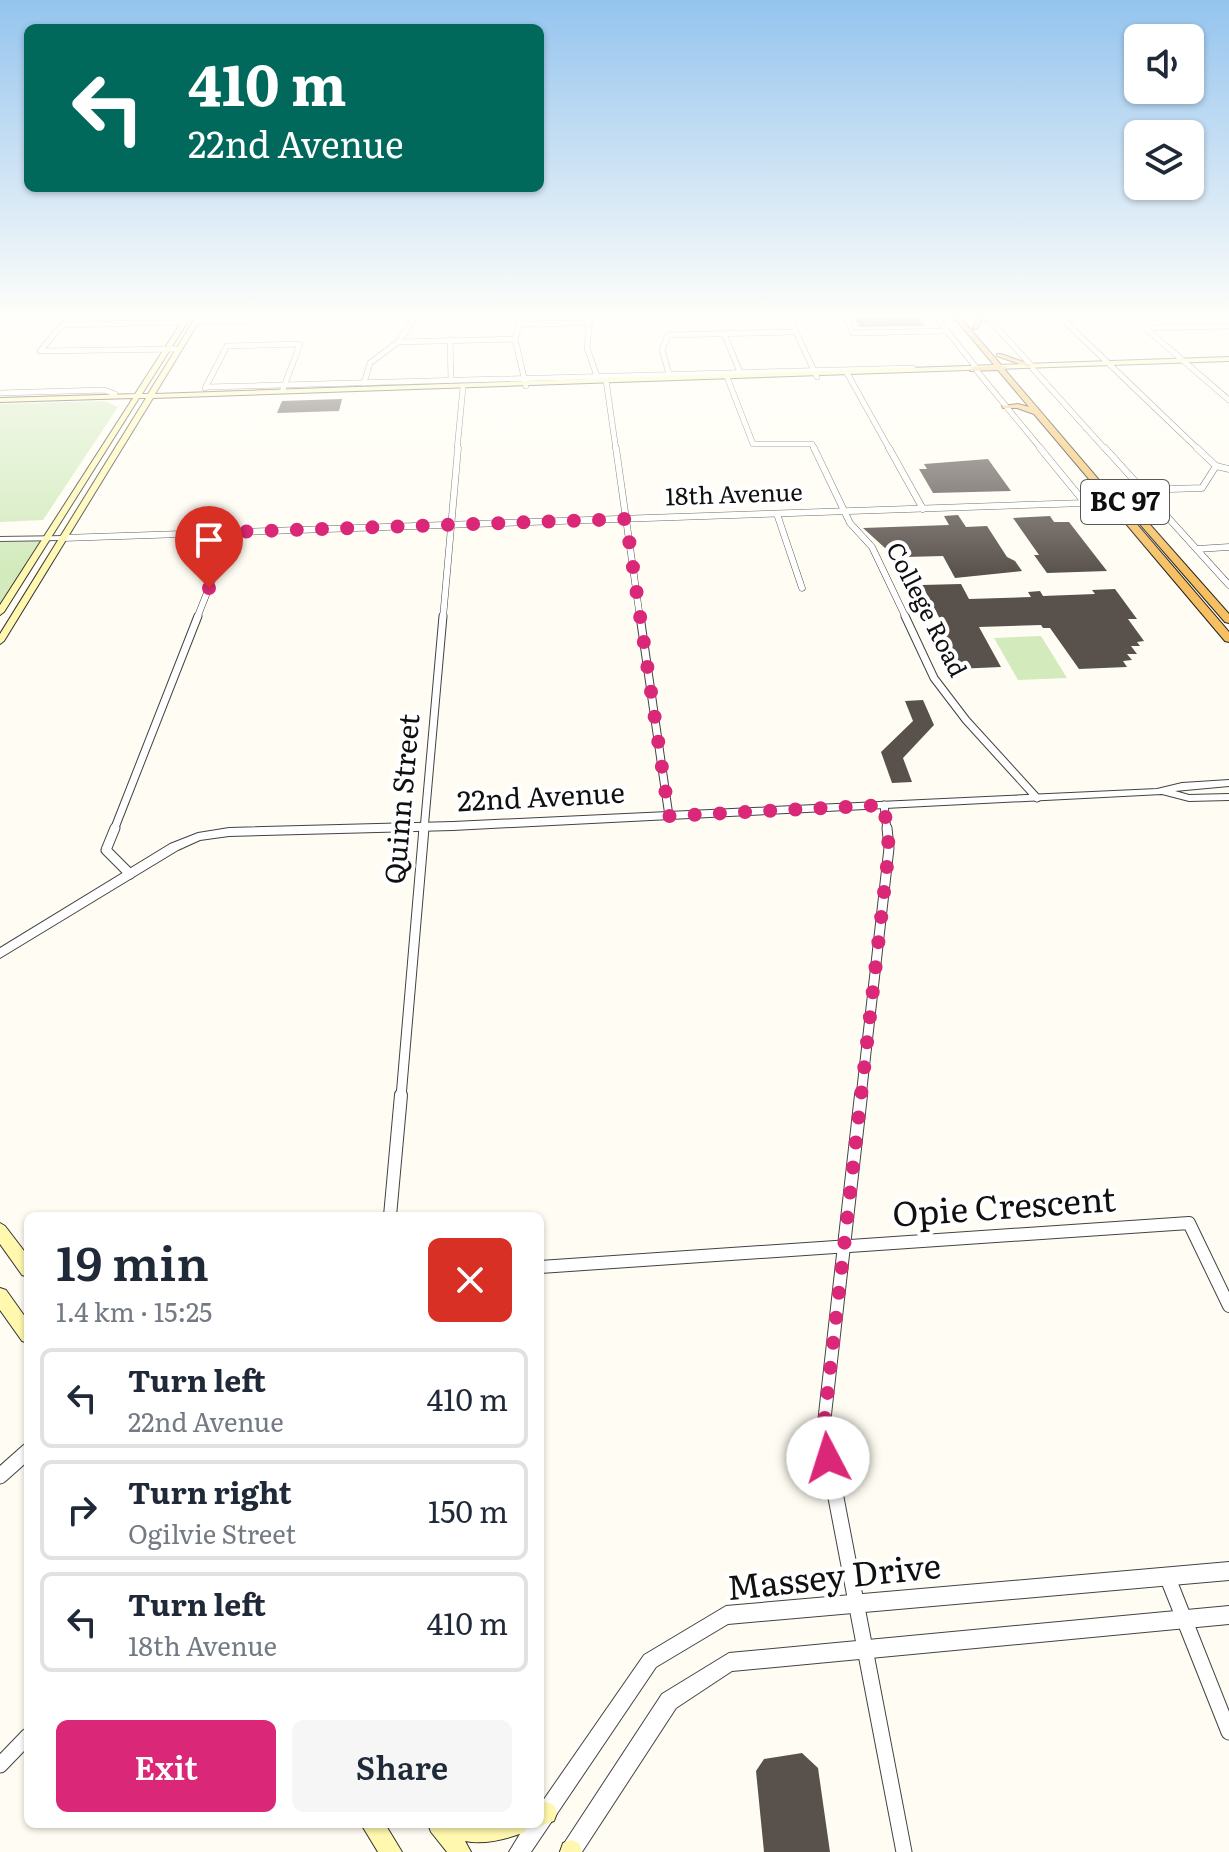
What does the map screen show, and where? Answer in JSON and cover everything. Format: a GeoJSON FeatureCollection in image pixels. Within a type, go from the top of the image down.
{"type":"FeatureCollection","features":[{"type":"Feature","properties":{"kind":"highway"},"geometry":{"type":"LineString","coordinates":[[1018,406],[1023,401]]}},
{"type":"Feature","properties":{"kind":"highway","name":"BC 97"},"geometry":{"type":"LineString","coordinates":[[1029,401],[1095,480],[1132,509],[1229,620]]}},
{"type":"Feature","properties":{"kind":"highway","name":"BC 97"},"geometry":{"type":"LineString","coordinates":[[1038,401],[1111,486],[1130,522],[1229,639]]}},
{"type":"Feature","properties":{"kind":"highway"},"geometry":{"type":"LineString","coordinates":[[1006,406],[1037,412]]}},
{"type":"Feature","properties":{"kind":"highway"},"geometry":{"type":"LineString","coordinates":[[1085,503],[1096,492],[1095,480]]}},
{"type":"Feature","properties":{"kind":"highway"},"geometry":{"type":"LineString","coordinates":[[1111,486],[1138,490]]}},
{"type":"Feature","properties":{"kind":"highway"},"geometry":{"type":"LineString","coordinates":[[1085,503],[1117,500],[1138,490]]}},
{"type":"Feature","properties":{"kind":"highway"},"geometry":{"type":"LineString","coordinates":[[1085,503],[1107,508],[1130,522]]}},
{"type":"Feature","properties":{"kind":"main road"},"geometry":{"type":"LineString","coordinates":[[0,612],[133,401]]}},
{"type":"Feature","properties":{"kind":"main road"},"geometry":{"type":"LineString","coordinates":[[0,641],[147,401]]}},
{"type":"Feature","properties":{"kind":"main road"},"geometry":{"type":"LineString","coordinates":[[0,1231],[24,1264]]}},
{"type":"Feature","properties":{"kind":"main road"},"geometry":{"type":"LineString","coordinates":[[0,1296],[24,1329]]}},
{"type":"Feature","properties":{"kind":"main road"},"geometry":{"type":"LineString","coordinates":[[375,1828],[391,1852]]}},
{"type":"Feature","properties":{"kind":"main road"},"geometry":{"type":"LineString","coordinates":[[442,1828],[460,1852]]}},
{"type":"Feature","properties":{"kind":"main road"},"geometry":{"type":"LineString","coordinates":[[456,1828],[477,1833],[499,1828]]}},
{"type":"Feature","properties":{"kind":"street","name":"Quinn Street"},"geometry":{"type":"LineString","coordinates":[[390,1212],[462,401]]}},
{"type":"Feature","properties":{"kind":"street"},"geometry":{"type":"LineString","coordinates":[[609,401],[669,816]]}},
{"type":"Feature","properties":{"kind":"street","name":"College Road"},"geometry":{"type":"LineString","coordinates":[[736,401],[752,443],[812,444],[850,523],[872,547],[934,678],[966,720],[1037,798]]}},
{"type":"Feature","properties":{"kind":"street"},"geometry":{"type":"LineString","coordinates":[[863,401],[923,509]]}},
{"type":"Feature","properties":{"kind":"street"},"geometry":{"type":"LineString","coordinates":[[1003,401],[1085,503]]}},
{"type":"Feature","properties":{"kind":"street"},"geometry":{"type":"LineString","coordinates":[[1061,401],[1138,490],[1229,585]]}},
{"type":"Feature","properties":{"kind":"street"},"geometry":{"type":"LineString","coordinates":[[1148,401],[1216,466],[1229,469]]}},
{"type":"Feature","properties":{"kind":"street"},"geometry":{"type":"LineString","coordinates":[[1138,490],[1202,488],[1216,466]]}},
{"type":"Feature","properties":{"kind":"street","name":"18th Avenue"},"geometry":{"type":"LineString","coordinates":[[0,539],[1085,503]]}},
{"type":"Feature","properties":{"kind":"street"},"geometry":{"type":"LineString","coordinates":[[777,514],[802,588]]}},
{"type":"Feature","properties":{"kind":"street"},"geometry":{"type":"LineString","coordinates":[[130,874],[106,850],[231,532]]}},
{"type":"Feature","properties":{"kind":"street"},"geometry":{"type":"LineString","coordinates":[[1197,549],[1229,547]]}},
{"type":"Feature","properties":{"kind":"street","name":"22nd Avenue"},"geometry":{"type":"LineString","coordinates":[[1165,792],[1182,786],[1229,783]]}},
{"type":"Feature","properties":{"kind":"street","name":"22nd Avenue"},"geometry":{"type":"LineString","coordinates":[[0,954],[174,847],[198,837],[229,832],[424,827],[1165,792],[1189,798],[1229,797]]}},
{"type":"Feature","properties":{"kind":"street"},"geometry":{"type":"LineString","coordinates":[[884,805],[889,848],[823,1433],[904,1852]]}},
{"type":"Feature","properties":{"kind":"street","name":"Opie Crescent"},"geometry":{"type":"LineString","coordinates":[[544,1267],[1189,1223],[1229,1306]]}},
{"type":"Feature","properties":{"kind":"street"},"geometry":{"type":"LineString","coordinates":[[0,1476],[24,1455]]}},
{"type":"Feature","properties":{"kind":"street","name":"Massey Drive"},"geometry":{"type":"LineString","coordinates":[[544,1815],[650,1661],[726,1615],[1229,1571]]}},
{"type":"Feature","properties":{"kind":"street"},"geometry":{"type":"LineString","coordinates":[[1167,1576],[1229,1732]]}},
{"type":"Feature","properties":{"kind":"street"},"geometry":{"type":"LineString","coordinates":[[571,1852],[669,1701],[729,1662],[1229,1615]]}},
{"type":"Feature","properties":{"kind":"street"},"geometry":{"type":"LineString","coordinates":[[0,1765],[24,1740]]}},
{"type":"Feature","properties":{"kind":"street","name":"Massey Drive"},"geometry":{"type":"LineString","coordinates":[[519,1852],[535,1828]]}},
{"type":"Feature","properties":{"kind":"green space"},"geometry":{"type":"Polygon","coordinates":[[[106,401],[118,407],[43,520],[0,522],[0,404],[106,401]]]}},
{"type":"Feature","properties":{"kind":"green space"},"geometry":{"type":"Polygon","coordinates":[[[46,538],[0,610],[0,540],[46,538]]]}},
{"type":"Feature","properties":{"kind":"green space"},"geometry":{"type":"Polygon","coordinates":[[[1041,636],[1067,678],[1018,680],[994,638],[1041,636]]]}},
{"type":"Feature","properties":{"kind":"building"},"geometry":{"type":"Polygon","coordinates":[[[282,401],[341,401],[339,411],[277,413],[282,401]]]}},
{"type":"Feature","properties":{"kind":"building"},"geometry":{"type":"Polygon","coordinates":[[[988,459],[1011,491],[933,493],[919,469],[927,469],[924,464],[988,459]]]}},
{"type":"Feature","properties":{"kind":"building"},"geometry":{"type":"Polygon","coordinates":[[[958,515],[966,527],[987,526],[1007,557],[1015,561],[1022,571],[955,578],[943,556],[906,557],[901,547],[885,548],[863,528],[949,525],[944,516],[958,515]]]}},
{"type":"Feature","properties":{"kind":"building"},"geometry":{"type":"Polygon","coordinates":[[[1050,516],[1054,522],[1069,522],[1107,571],[1047,573],[1034,555],[1039,555],[1013,518],[1050,516]]]}},
{"type":"Feature","properties":{"kind":"building"},"geometry":{"type":"Polygon","coordinates":[[[961,584],[969,599],[1031,597],[1028,592],[1040,591],[1043,596],[1095,594],[1092,590],[1115,589],[1137,619],[1128,619],[1144,641],[1137,642],[1140,646],[1131,646],[1137,654],[1127,654],[1132,660],[1123,661],[1127,667],[1079,669],[1050,628],[1041,625],[979,627],[1001,667],[956,669],[938,634],[948,634],[922,585],[961,584]]]}},
{"type":"Feature","properties":{"kind":"building"},"geometry":{"type":"Polygon","coordinates":[[[923,700],[934,725],[903,758],[912,782],[892,783],[881,752],[913,721],[905,701],[923,700]]]}},
{"type":"Feature","properties":{"kind":"building"},"geometry":{"type":"Polygon","coordinates":[[[802,1753],[818,1768],[830,1852],[764,1852],[756,1771],[764,1759],[802,1753]]]}},
{"type":"Feature","properties":{"kind":"route"},"geometry":{"type":"LineString","coordinates":[[209,588],[231,532],[626,519],[669,816],[884,805],[889,848],[823,1433],[828,1458]]}}]}
